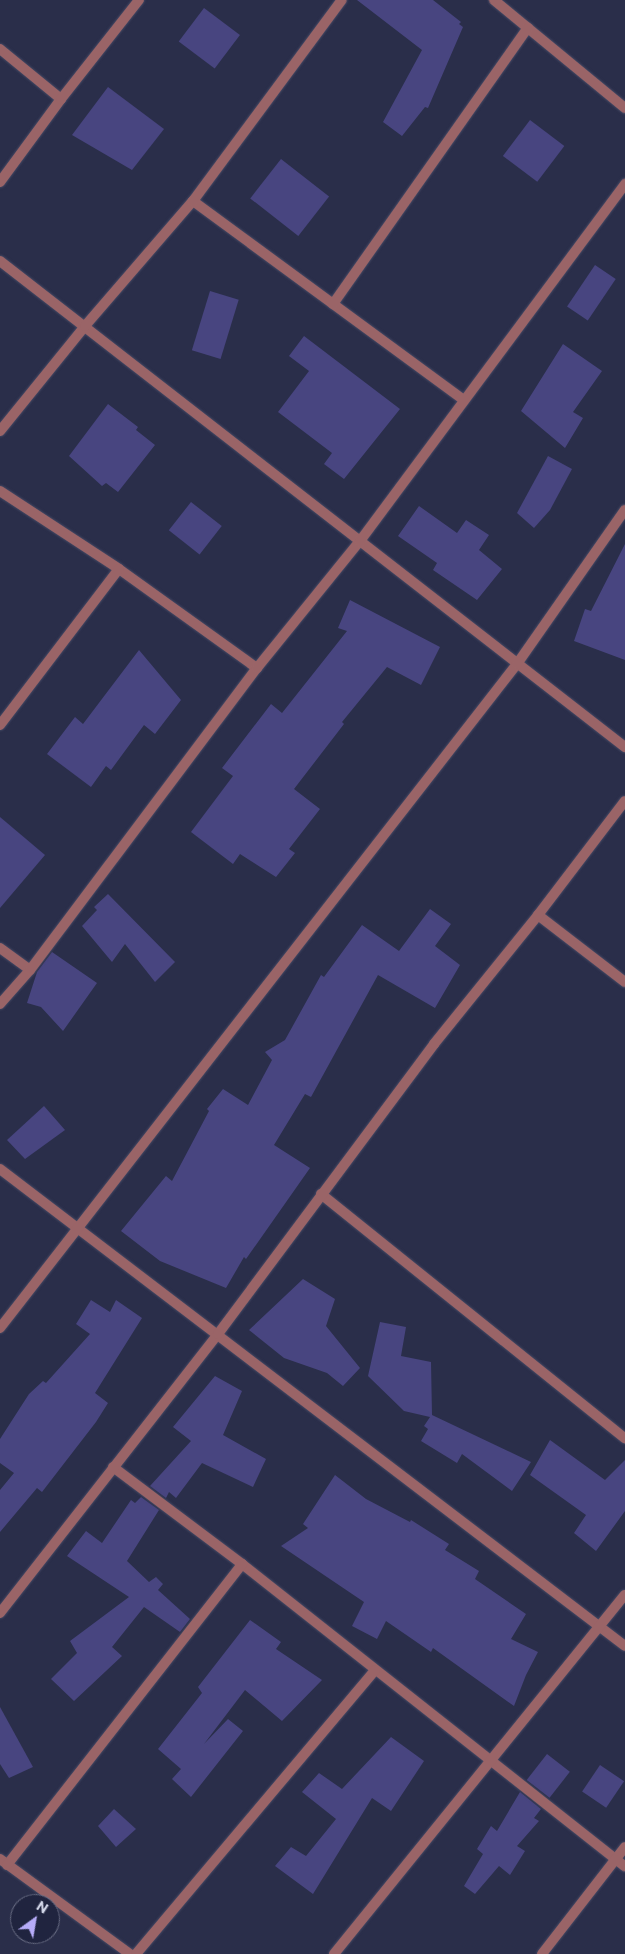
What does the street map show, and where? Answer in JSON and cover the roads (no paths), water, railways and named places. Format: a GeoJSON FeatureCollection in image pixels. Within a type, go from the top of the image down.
{"type":"FeatureCollection","features":[{"type":"Feature","properties":{"kind":"street"},"geometry":{"type":"LineString","coordinates":[[0,182],[61,99],[139,0]]}},
{"type":"Feature","properties":{"kind":"street"},"geometry":{"type":"LineString","coordinates":[[0,431],[85,326],[193,201],[342,0]]}},
{"type":"Feature","properties":{"kind":"street"},"geometry":{"type":"LineString","coordinates":[[494,0],[625,108]]}},
{"type":"Feature","properties":{"kind":"street"},"geometry":{"type":"LineString","coordinates":[[333,304],[528,28]]}},
{"type":"Feature","properties":{"kind":"street"},"geometry":{"type":"LineString","coordinates":[[0,48],[61,99]]}},
{"type":"Feature","properties":{"kind":"street"},"geometry":{"type":"LineString","coordinates":[[0,1004],[30,970],[257,668],[360,541],[625,184]]}},
{"type":"Feature","properties":{"kind":"street"},"geometry":{"type":"LineString","coordinates":[[193,201],[464,400]]}},
{"type":"Feature","properties":{"kind":"street"},"geometry":{"type":"LineString","coordinates":[[0,261],[625,747]]}},
{"type":"Feature","properties":{"kind":"street"},"geometry":{"type":"LineString","coordinates":[[0,491],[119,569],[257,668]]}},
{"type":"Feature","properties":{"kind":"street"},"geometry":{"type":"LineString","coordinates":[[0,1328],[517,664],[625,510]]}},
{"type":"Feature","properties":{"kind":"street"},"geometry":{"type":"LineString","coordinates":[[0,725],[119,569]]}},
{"type":"Feature","properties":{"kind":"street"},"geometry":{"type":"LineString","coordinates":[[0,1613],[218,1334],[434,1044],[538,915],[625,801]]}},
{"type":"Feature","properties":{"kind":"street"},"geometry":{"type":"LineString","coordinates":[[538,915],[625,982]]}},
{"type":"Feature","properties":{"kind":"street"},"geometry":{"type":"LineString","coordinates":[[0,948],[30,970]]}},
{"type":"Feature","properties":{"kind":"street"},"geometry":{"type":"LineString","coordinates":[[0,1169],[625,1646]]}},
{"type":"Feature","properties":{"kind":"street"},"geometry":{"type":"LineString","coordinates":[[321,1194],[625,1438]]}},
{"type":"Feature","properties":{"kind":"street"},"geometry":{"type":"LineString","coordinates":[[113,1467],[242,1564],[375,1670],[492,1759],[625,1866]]}},
{"type":"Feature","properties":{"kind":"street"},"geometry":{"type":"LineString","coordinates":[[130,1954],[4,1862],[242,1564]]}},
{"type":"Feature","properties":{"kind":"street"},"geometry":{"type":"LineString","coordinates":[[334,1954],[625,1595]]}},
{"type":"Feature","properties":{"kind":"street"},"geometry":{"type":"LineString","coordinates":[[136,1954],[375,1670]]}},
{"type":"Feature","properties":{"kind":"street"},"geometry":{"type":"LineString","coordinates":[[542,1954],[625,1847]]}}]}
